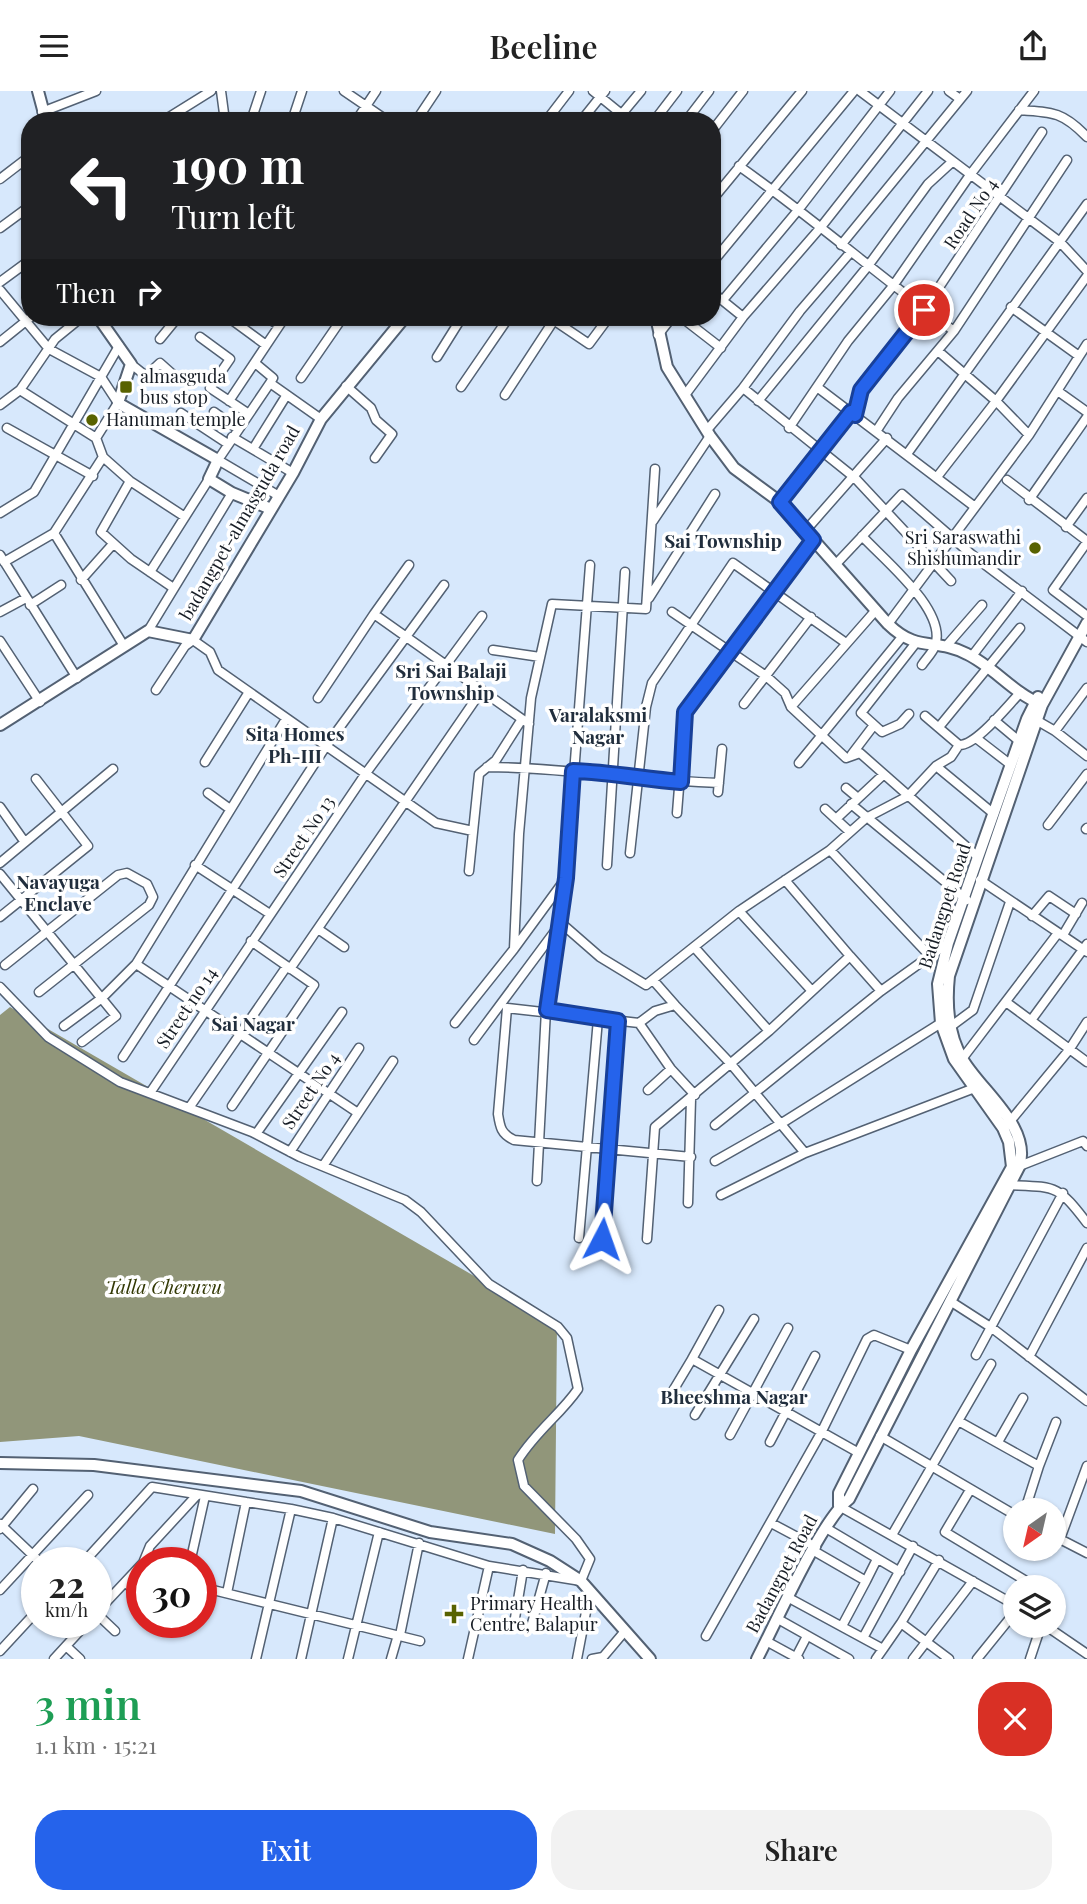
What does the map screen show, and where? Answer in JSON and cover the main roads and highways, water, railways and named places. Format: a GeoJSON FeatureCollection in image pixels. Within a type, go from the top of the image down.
{"type":"FeatureCollection","features":[{"type":"Feature","properties":{"kind":"water","name":"Talla Cheruvu"},"geometry":{"type":"Polygon","coordinates":[[[10,1007],[557,1324],[555,1534],[79,1436],[0,1442],[0,1015],[10,1007]]]}},
{"type":"Feature","properties":{"kind":"place","name":"almasguda bus stop"},"geometry":{"type":"Point","coordinates":[126,387]}},
{"type":"Feature","properties":{"kind":"place","name":"Hanuman temple"},"geometry":{"type":"Point","coordinates":[92,420]}},
{"type":"Feature","properties":{"kind":"place","name":"Sri Saraswathi Shishumandir"},"geometry":{"type":"Point","coordinates":[1035,548]}},
{"type":"Feature","properties":{"kind":"place","name":"Primary Health Centre, Balapur"},"geometry":{"type":"Point","coordinates":[454,1614]}},
{"type":"Feature","properties":{"kind":"district","name":"Sai Township"},"geometry":{"type":"Point","coordinates":[723,541]}},
{"type":"Feature","properties":{"kind":"district","name":"Sri Sai Balaji Township"},"geometry":{"type":"Point","coordinates":[451,682]}},
{"type":"Feature","properties":{"kind":"district","name":"Varalaksmi Nagar"},"geometry":{"type":"Point","coordinates":[598,726]}},
{"type":"Feature","properties":{"kind":"district","name":"Sita Homes Ph-III"},"geometry":{"type":"Point","coordinates":[295,745]}},
{"type":"Feature","properties":{"kind":"district","name":"Navayuga Enclave"},"geometry":{"type":"Point","coordinates":[58,893]}},
{"type":"Feature","properties":{"kind":"district","name":"Sai Nagar"},"geometry":{"type":"Point","coordinates":[253,1024]}},
{"type":"Feature","properties":{"kind":"district","name":"Bheeshma Nagar"},"geometry":{"type":"Point","coordinates":[734,1397]}}]}
